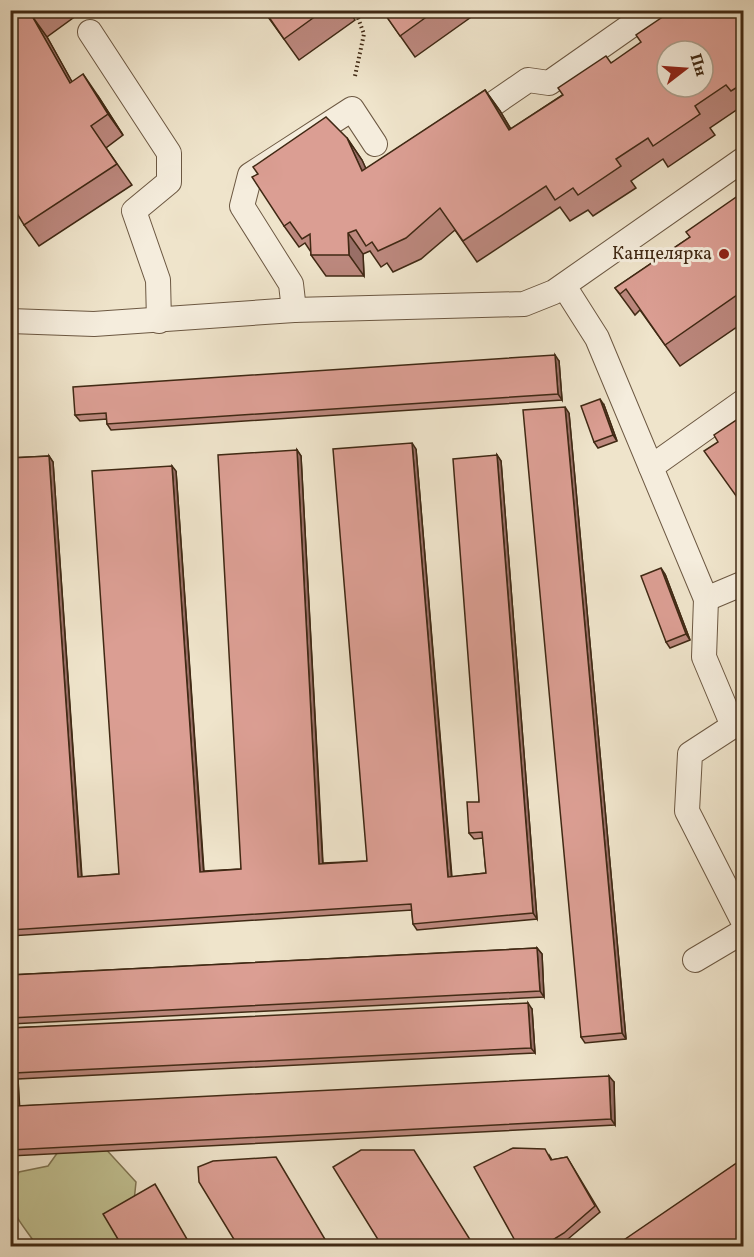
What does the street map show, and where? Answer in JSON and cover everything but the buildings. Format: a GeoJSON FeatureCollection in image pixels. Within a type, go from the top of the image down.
{"type":"FeatureCollection","features":[{"type":"Feature","properties":{"kind":"lane"},"geometry":{"type":"LineString","coordinates":[[448,134],[528,80],[549,83],[653,10]]}},
{"type":"Feature","properties":{"kind":"lane"},"geometry":{"type":"LineString","coordinates":[[90,32],[169,153],[169,182],[134,211],[158,280],[159,321]]}},
{"type":"Feature","properties":{"kind":"lane"},"geometry":{"type":"LineString","coordinates":[[294,310],[291,284],[243,207],[250,175],[352,109],[375,144]]}},
{"type":"Feature","properties":{"kind":"lane"},"geometry":{"type":"LineString","coordinates":[[10,321],[94,324],[294,310],[524,304],[564,286],[744,159]]}},
{"type":"Feature","properties":{"kind":"lane"},"geometry":{"type":"LineString","coordinates":[[564,286],[597,338],[706,599],[704,657],[733,726],[690,754],[687,812],[744,923]]}},
{"type":"Feature","properties":{"kind":"lane"},"geometry":{"type":"LineString","coordinates":[[651,467],[744,401]]}},
{"type":"Feature","properties":{"kind":"lane"},"geometry":{"type":"LineString","coordinates":[[706,599],[744,583]]}},
{"type":"Feature","properties":{"kind":"lane"},"geometry":{"type":"LineString","coordinates":[[695,960],[744,931]]}},
{"type":"Feature","properties":{"kind":"path"},"geometry":{"type":"LineString","coordinates":[[352,109],[352,91],[364,34],[355,10]]}},
{"type":"Feature","properties":{"kind":"green space"},"geometry":{"type":"Polygon","coordinates":[[[80,1121],[136,1182],[130,1240],[135,1246],[37,1246],[18,1219],[12,1204],[12,1195],[19,1172],[48,1166],[80,1121]]]}},
{"type":"Feature","properties":{"kind":"place","name":"Канцелярка"},"geometry":{"type":"Point","coordinates":[724,254]}}]}
